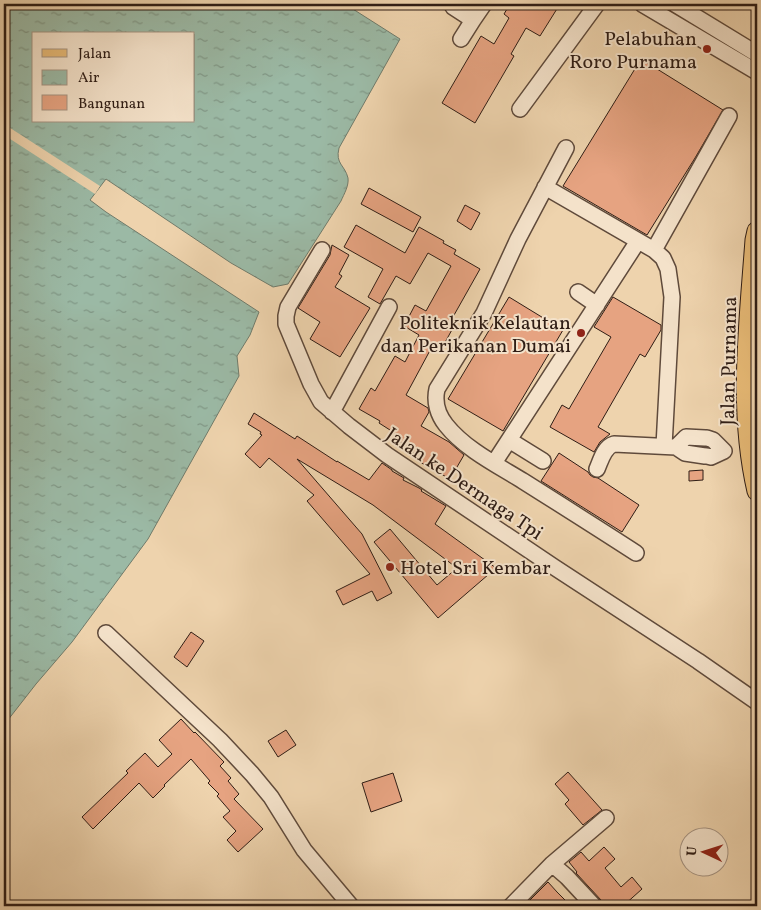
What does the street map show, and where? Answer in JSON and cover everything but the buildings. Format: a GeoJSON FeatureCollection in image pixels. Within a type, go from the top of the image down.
{"type":"FeatureCollection","features":[{"type":"Feature","properties":{"kind":"main road","name":"Jalan Purnama"},"geometry":{"type":"LineString","coordinates":[[757,231],[749,322],[746,389],[751,454],[757,492]]}},
{"type":"Feature","properties":{"kind":"street"},"geometry":{"type":"LineString","coordinates":[[461,39],[484,4]]}},
{"type":"Feature","properties":{"kind":"street"},"geometry":{"type":"LineString","coordinates":[[520,110],[596,4]]}},
{"type":"Feature","properties":{"kind":"street"},"geometry":{"type":"LineString","coordinates":[[642,4],[757,72]]}},
{"type":"Feature","properties":{"kind":"street"},"geometry":{"type":"LineString","coordinates":[[675,4],[757,54]]}},
{"type":"Feature","properties":{"kind":"street"},"geometry":{"type":"LineString","coordinates":[[452,5],[473,20]]}},
{"type":"Feature","properties":{"kind":"street"},"geometry":{"type":"LineString","coordinates":[[654,250],[729,116]]}},
{"type":"Feature","properties":{"kind":"street"},"geometry":{"type":"LineString","coordinates":[[566,148],[518,239],[484,313],[438,389],[436,397],[439,414],[444,424],[468,445],[636,553]]}},
{"type":"Feature","properties":{"kind":"street"},"geometry":{"type":"LineString","coordinates":[[545,187],[654,250],[663,258],[668,269],[672,297],[670,446]]}},
{"type":"Feature","properties":{"kind":"street"},"geometry":{"type":"LineString","coordinates":[[494,463],[638,241]]}},
{"type":"Feature","properties":{"kind":"street","name":"Jalan ke Dermaga Tpi"},"geometry":{"type":"LineString","coordinates":[[322,250],[288,307],[286,316],[286,324],[311,384],[322,402],[368,442],[757,702]]}},
{"type":"Feature","properties":{"kind":"street"},"geometry":{"type":"LineString","coordinates":[[578,292],[597,305]]}},
{"type":"Feature","properties":{"kind":"street"},"geometry":{"type":"LineString","coordinates":[[332,412],[389,307]]}},
{"type":"Feature","properties":{"kind":"street"},"geometry":{"type":"LineString","coordinates":[[670,446],[686,437],[706,438],[713,440],[724,451]]}},
{"type":"Feature","properties":{"kind":"street"},"geometry":{"type":"LineString","coordinates":[[509,440],[543,461]]}},
{"type":"Feature","properties":{"kind":"street"},"geometry":{"type":"LineString","coordinates":[[597,468],[607,448],[614,444],[670,446],[685,453],[706,456],[724,451],[751,454]]}},
{"type":"Feature","properties":{"kind":"street"},"geometry":{"type":"LineString","coordinates":[[106,633],[220,740],[252,774],[271,797],[304,850],[351,906]]}},
{"type":"Feature","properties":{"kind":"street"},"geometry":{"type":"LineString","coordinates":[[511,906],[552,864],[606,818]]}},
{"type":"Feature","properties":{"kind":"street"},"geometry":{"type":"LineString","coordinates":[[552,864],[594,906]]}},
{"type":"Feature","properties":{"kind":"water"},"geometry":{"type":"Polygon","coordinates":[[[4,4],[345,4],[400,39],[339,148],[338,158],[348,178],[345,193],[288,284],[273,287],[231,263],[106,179],[90,200],[259,312],[250,335],[237,356],[239,376],[148,539],[72,642],[4,725],[4,4]]]}},
{"type":"Feature","properties":{"kind":"pier"},"geometry":{"type":"Polygon","coordinates":[[[4,124],[100,186],[95,194],[4,135],[4,124]]]}},
{"type":"Feature","properties":{"kind":"place","name":"Pelabuhan Roro Purnama"},"geometry":{"type":"Point","coordinates":[707,49]}},
{"type":"Feature","properties":{"kind":"place","name":"Politeknik Kelautan dan Perikanan Dumai"},"geometry":{"type":"Point","coordinates":[581,333]}},
{"type":"Feature","properties":{"kind":"place","name":"Hotel Sri Kembar"},"geometry":{"type":"Point","coordinates":[390,567]}}]}
